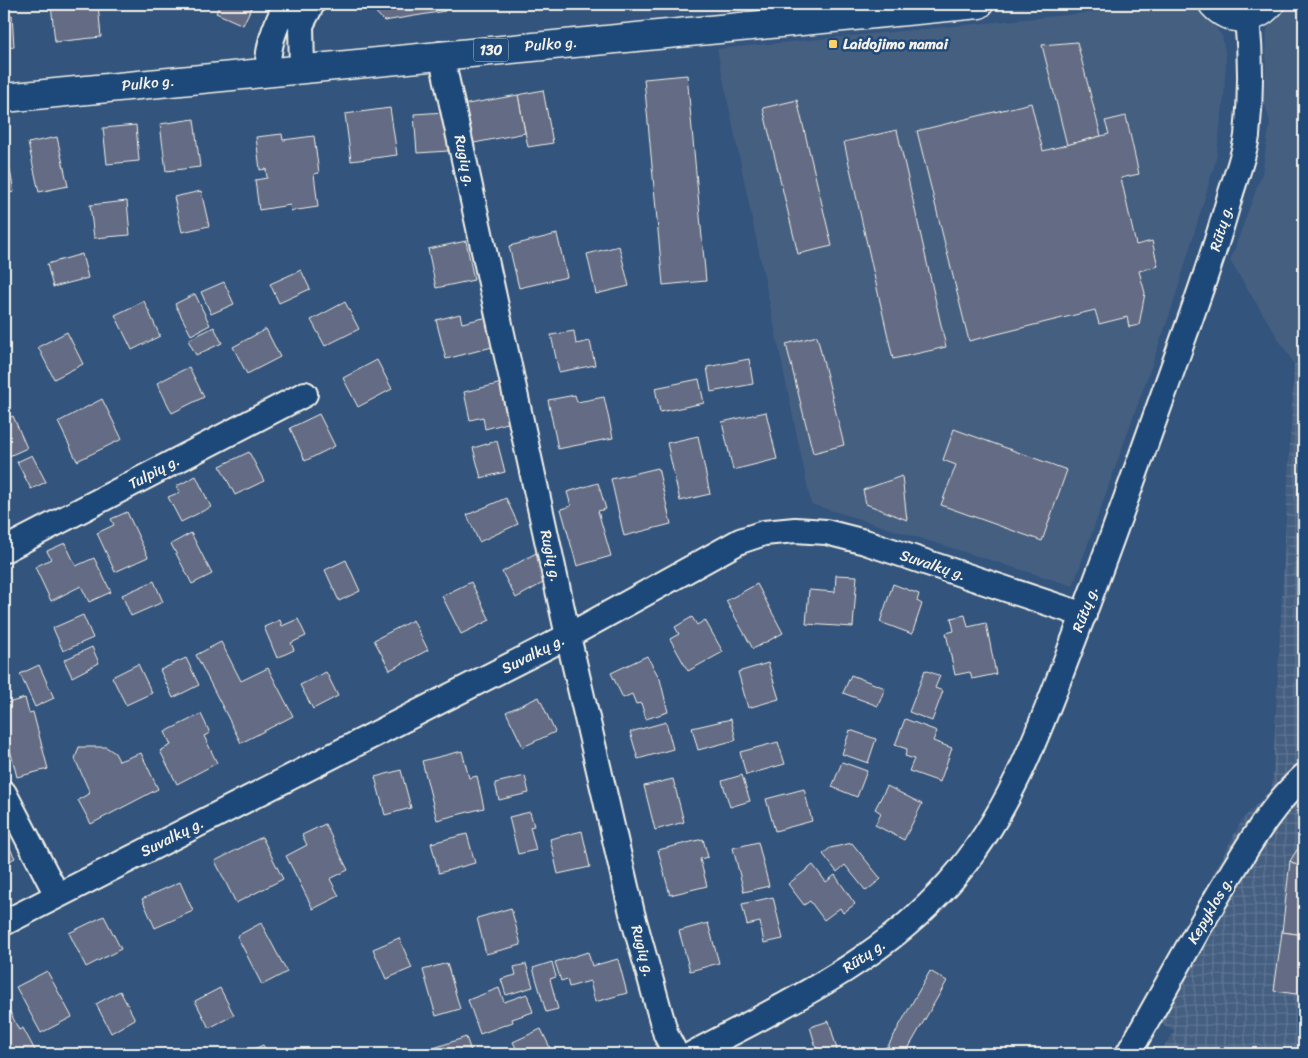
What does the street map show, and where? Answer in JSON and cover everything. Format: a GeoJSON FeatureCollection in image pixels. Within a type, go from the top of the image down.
{"type":"FeatureCollection","features":[{"type":"Feature","properties":{"kind":"main road","name":"Pulko g."},"geometry":{"type":"LineString","coordinates":[[4,98],[442,54],[979,4]]}},
{"type":"Feature","properties":{"kind":"main road"},"geometry":{"type":"LineString","coordinates":[[1214,4],[1224,13],[1234,18],[1246,18],[1257,15],[1270,4]]}},
{"type":"Feature","properties":{"kind":"street"},"geometry":{"type":"LineString","coordinates":[[268,72],[267,53],[271,37],[286,4]]}},
{"type":"Feature","properties":{"kind":"street"},"geometry":{"type":"LineString","coordinates":[[302,68],[301,26],[312,4]]}},
{"type":"Feature","properties":{"kind":"street","name":"Rūtų g."},"geometry":{"type":"LineString","coordinates":[[692,1054],[812,990],[888,941],[918,915],[950,883],[979,845],[1008,796],[1036,739],[1084,615],[1216,248],[1247,137],[1250,50],[1246,18]]}},
{"type":"Feature","properties":{"kind":"street","name":"Rugių g."},"geometry":{"type":"LineString","coordinates":[[442,54],[568,636],[632,913],[666,1035],[676,1054]]}},
{"type":"Feature","properties":{"kind":"street","name":"Tulpių g."},"geometry":{"type":"LineString","coordinates":[[4,550],[305,394]]}},
{"type":"Feature","properties":{"kind":"street","name":"Suvalkų g."},"geometry":{"type":"LineString","coordinates":[[4,923],[568,636],[740,541],[764,533],[795,530],[826,532],[865,542],[1084,615]]}},
{"type":"Feature","properties":{"kind":"street","name":"Kepyklos g."},"geometry":{"type":"LineString","coordinates":[[1128,1054],[1208,910],[1254,836],[1286,792],[1304,776]]}},
{"type":"Feature","properties":{"kind":"street"},"geometry":{"type":"LineString","coordinates":[[4,793],[57,895]]}},
{"type":"Feature","properties":{"kind":"shaded area"},"geometry":{"type":"Polygon","coordinates":[[[1286,4],[1304,4],[1304,364],[1294,364],[1230,261],[1262,173],[1270,122],[1264,101],[1267,30],[1271,18],[1278,8],[1286,4]]]}},
{"type":"Feature","properties":{"kind":"shaded area"},"geometry":{"type":"Polygon","coordinates":[[[1159,6],[1195,6],[1205,13],[1222,36],[1226,58],[1224,97],[1216,160],[1172,308],[1073,586],[811,504],[717,49],[1159,6]]]}},
{"type":"Feature","properties":{"kind":"shaded area"},"geometry":{"type":"Polygon","coordinates":[[[1294,364],[1304,364],[1304,1054],[1159,1054],[1175,1031],[1140,1012],[1242,820],[1272,788],[1294,364]]]}},
{"type":"Feature","properties":{"kind":"building"},"geometry":{"type":"Polygon","coordinates":[[[51,4],[98,4],[101,37],[55,42],[51,4]]]}},
{"type":"Feature","properties":{"kind":"building"},"geometry":{"type":"Polygon","coordinates":[[[220,4],[253,4],[243,25],[216,13],[220,4]]]}},
{"type":"Feature","properties":{"kind":"building"},"geometry":{"type":"Polygon","coordinates":[[[368,4],[444,4],[445,11],[384,21],[368,4]]]}},
{"type":"Feature","properties":{"kind":"building"},"geometry":{"type":"Polygon","coordinates":[[[479,4],[513,4],[480,7],[479,4]]]}},
{"type":"Feature","properties":{"kind":"building"},"geometry":{"type":"Polygon","coordinates":[[[12,15],[14,47],[4,48],[4,16],[12,15]]]}},
{"type":"Feature","properties":{"kind":"building"},"geometry":{"type":"Polygon","coordinates":[[[1077,42],[1101,136],[1067,145],[1042,45],[1077,42]]]}},
{"type":"Feature","properties":{"kind":"building"},"geometry":{"type":"Polygon","coordinates":[[[687,75],[706,281],[663,285],[644,79],[687,75]]]}},
{"type":"Feature","properties":{"kind":"building"},"geometry":{"type":"Polygon","coordinates":[[[543,90],[553,143],[528,147],[518,95],[543,90]]]}},
{"type":"Feature","properties":{"kind":"building"},"geometry":{"type":"Polygon","coordinates":[[[518,95],[525,133],[469,144],[462,105],[518,95]]]}},
{"type":"Feature","properties":{"kind":"building"},"geometry":{"type":"Polygon","coordinates":[[[797,100],[832,246],[798,254],[763,108],[797,100]]]}},
{"type":"Feature","properties":{"kind":"building"},"geometry":{"type":"Polygon","coordinates":[[[1031,103],[1043,151],[1109,134],[1105,121],[1126,116],[1139,174],[1121,178],[1136,245],[1152,241],[1158,266],[1139,271],[1145,293],[1139,325],[1129,327],[1127,317],[1099,324],[1095,310],[969,341],[917,131],[1031,103]]]}},
{"type":"Feature","properties":{"kind":"building"},"geometry":{"type":"Polygon","coordinates":[[[390,108],[397,155],[351,161],[345,114],[390,108]]]}},
{"type":"Feature","properties":{"kind":"building"},"geometry":{"type":"Polygon","coordinates":[[[445,112],[448,151],[417,153],[414,114],[445,112]]]}},
{"type":"Feature","properties":{"kind":"building"},"geometry":{"type":"Polygon","coordinates":[[[194,119],[200,167],[166,171],[160,124],[194,119]]]}},
{"type":"Feature","properties":{"kind":"building"},"geometry":{"type":"Polygon","coordinates":[[[136,125],[139,161],[107,164],[103,128],[136,125]]]}},
{"type":"Feature","properties":{"kind":"building"},"geometry":{"type":"Polygon","coordinates":[[[897,130],[946,347],[893,359],[844,142],[897,130]]]}},
{"type":"Feature","properties":{"kind":"building"},"geometry":{"type":"Polygon","coordinates":[[[282,134],[283,140],[314,136],[319,173],[314,174],[318,207],[291,211],[290,205],[259,210],[255,180],[267,178],[266,169],[260,170],[256,137],[282,134]]]}},
{"type":"Feature","properties":{"kind":"building"},"geometry":{"type":"Polygon","coordinates":[[[57,137],[68,186],[39,192],[28,143],[57,137]]]}},
{"type":"Feature","properties":{"kind":"building"},"geometry":{"type":"Polygon","coordinates":[[[6,148],[14,192],[4,194],[4,149],[6,148]]]}},
{"type":"Feature","properties":{"kind":"building"},"geometry":{"type":"Polygon","coordinates":[[[201,191],[209,226],[182,232],[174,197],[201,191]]]}},
{"type":"Feature","properties":{"kind":"building"},"geometry":{"type":"Polygon","coordinates":[[[127,201],[130,235],[94,238],[90,205],[127,201]]]}},
{"type":"Feature","properties":{"kind":"building"},"geometry":{"type":"Polygon","coordinates":[[[557,234],[567,277],[519,288],[509,246],[557,234]]]}},
{"type":"Feature","properties":{"kind":"building"},"geometry":{"type":"Polygon","coordinates":[[[466,241],[474,280],[436,288],[428,249],[466,241]]]}},
{"type":"Feature","properties":{"kind":"building"},"geometry":{"type":"Polygon","coordinates":[[[619,246],[629,286],[596,294],[587,254],[619,246]]]}},
{"type":"Feature","properties":{"kind":"building"},"geometry":{"type":"Polygon","coordinates":[[[82,254],[88,278],[53,287],[47,264],[82,254]]]}},
{"type":"Feature","properties":{"kind":"building"},"geometry":{"type":"Polygon","coordinates":[[[301,270],[310,289],[279,303],[270,284],[301,270]]]}},
{"type":"Feature","properties":{"kind":"building"},"geometry":{"type":"Polygon","coordinates":[[[224,282],[234,304],[211,314],[201,292],[224,282]]]}},
{"type":"Feature","properties":{"kind":"building"},"geometry":{"type":"Polygon","coordinates":[[[195,294],[210,325],[191,335],[175,304],[195,294]]]}},
{"type":"Feature","properties":{"kind":"building"},"geometry":{"type":"Polygon","coordinates":[[[144,301],[160,336],[132,350],[115,315],[144,301]]]}},
{"type":"Feature","properties":{"kind":"building"},"geometry":{"type":"Polygon","coordinates":[[[345,302],[359,329],[325,346],[311,320],[345,302]]]}},
{"type":"Feature","properties":{"kind":"building"},"geometry":{"type":"Polygon","coordinates":[[[460,314],[462,323],[488,317],[496,346],[446,359],[436,320],[460,314]]]}},
{"type":"Feature","properties":{"kind":"building"},"geometry":{"type":"Polygon","coordinates":[[[214,327],[222,343],[196,355],[188,340],[214,327]]]}},
{"type":"Feature","properties":{"kind":"building"},"geometry":{"type":"Polygon","coordinates":[[[266,329],[280,357],[247,374],[233,347],[266,329]]]}},
{"type":"Feature","properties":{"kind":"building"},"geometry":{"type":"Polygon","coordinates":[[[574,331],[576,344],[590,341],[595,365],[559,372],[551,335],[574,331]]]}},
{"type":"Feature","properties":{"kind":"building"},"geometry":{"type":"Polygon","coordinates":[[[67,332],[83,364],[54,379],[38,347],[67,332]]]}},
{"type":"Feature","properties":{"kind":"building"},"geometry":{"type":"Polygon","coordinates":[[[817,336],[844,445],[813,453],[786,344],[817,336]]]}},
{"type":"Feature","properties":{"kind":"building"},"geometry":{"type":"Polygon","coordinates":[[[749,359],[753,384],[711,392],[707,367],[749,359]]]}},
{"type":"Feature","properties":{"kind":"building"},"geometry":{"type":"Polygon","coordinates":[[[377,360],[392,389],[358,407],[343,378],[377,360]]]}},
{"type":"Feature","properties":{"kind":"building"},"geometry":{"type":"Polygon","coordinates":[[[189,367],[204,397],[172,413],[157,383],[189,367]]]}},
{"type":"Feature","properties":{"kind":"building"},"geometry":{"type":"Polygon","coordinates":[[[699,379],[704,403],[660,412],[655,388],[699,379]]]}},
{"type":"Feature","properties":{"kind":"building"},"geometry":{"type":"Polygon","coordinates":[[[502,383],[511,422],[485,429],[483,417],[470,420],[464,392],[502,383]]]}},
{"type":"Feature","properties":{"kind":"building"},"geometry":{"type":"Polygon","coordinates":[[[575,395],[577,402],[604,397],[613,438],[558,449],[548,400],[575,395]]]}},
{"type":"Feature","properties":{"kind":"building"},"geometry":{"type":"Polygon","coordinates":[[[102,399],[122,439],[77,461],[58,422],[102,399]]]}},
{"type":"Feature","properties":{"kind":"building"},"geometry":{"type":"Polygon","coordinates":[[[766,412],[777,459],[733,470],[722,422],[766,412]]]}},
{"type":"Feature","properties":{"kind":"building"},"geometry":{"type":"Polygon","coordinates":[[[319,414],[335,446],[305,461],[290,428],[319,414]]]}},
{"type":"Feature","properties":{"kind":"building"},"geometry":{"type":"Polygon","coordinates":[[[13,416],[27,448],[7,457],[4,451],[4,436],[6,436],[4,420],[13,416]]]}},
{"type":"Feature","properties":{"kind":"building"},"geometry":{"type":"Polygon","coordinates":[[[954,429],[1067,470],[1042,541],[941,505],[956,465],[943,460],[954,429]]]}},
{"type":"Feature","properties":{"kind":"building"},"geometry":{"type":"Polygon","coordinates":[[[698,436],[710,494],[680,501],[667,443],[698,436]]]}},
{"type":"Feature","properties":{"kind":"building"},"geometry":{"type":"Polygon","coordinates":[[[497,441],[505,472],[481,478],[473,448],[497,441]]]}},
{"type":"Feature","properties":{"kind":"building"},"geometry":{"type":"Polygon","coordinates":[[[249,452],[264,481],[235,495],[220,466],[249,452]]]}},
{"type":"Feature","properties":{"kind":"building"},"geometry":{"type":"Polygon","coordinates":[[[32,455],[46,482],[31,489],[17,462],[32,455]]]}},
{"type":"Feature","properties":{"kind":"building"},"geometry":{"type":"Polygon","coordinates":[[[658,468],[671,524],[624,536],[611,479],[658,468]]]}},
{"type":"Feature","properties":{"kind":"building"},"geometry":{"type":"Polygon","coordinates":[[[196,476],[211,507],[181,522],[168,497],[180,492],[177,486],[196,476]]]}},
{"type":"Feature","properties":{"kind":"building"},"geometry":{"type":"Polygon","coordinates":[[[902,476],[907,520],[866,504],[863,490],[902,476]]]}},
{"type":"Feature","properties":{"kind":"building"},"geometry":{"type":"Polygon","coordinates":[[[598,483],[606,509],[598,511],[611,556],[577,566],[561,509],[571,506],[567,492],[598,483]]]}},
{"type":"Feature","properties":{"kind":"building"},"geometry":{"type":"Polygon","coordinates":[[[1298,486],[1304,486],[1304,595],[1297,595],[1298,486]]]}},
{"type":"Feature","properties":{"kind":"building"},"geometry":{"type":"Polygon","coordinates":[[[506,498],[518,524],[479,542],[467,515],[506,498]]]}},
{"type":"Feature","properties":{"kind":"building"},"geometry":{"type":"Polygon","coordinates":[[[127,512],[148,557],[115,572],[97,533],[114,525],[111,519],[127,512]]]}},
{"type":"Feature","properties":{"kind":"building"},"geometry":{"type":"Polygon","coordinates":[[[191,533],[212,574],[192,584],[171,544],[191,533]]]}},
{"type":"Feature","properties":{"kind":"building"},"geometry":{"type":"Polygon","coordinates":[[[65,543],[76,566],[94,558],[111,592],[89,602],[81,586],[51,601],[35,567],[51,559],[47,551],[65,543]]]}},
{"type":"Feature","properties":{"kind":"building"},"geometry":{"type":"Polygon","coordinates":[[[536,553],[550,579],[516,598],[502,572],[536,553]]]}},
{"type":"Feature","properties":{"kind":"building"},"geometry":{"type":"Polygon","coordinates":[[[346,560],[360,591],[339,601],[325,570],[346,560]]]}},
{"type":"Feature","properties":{"kind":"building"},"geometry":{"type":"Polygon","coordinates":[[[836,575],[857,576],[853,627],[806,624],[809,590],[835,592],[836,575]]]}},
{"type":"Feature","properties":{"kind":"building"},"geometry":{"type":"Polygon","coordinates":[[[154,581],[163,602],[131,616],[122,595],[154,581]]]}},
{"type":"Feature","properties":{"kind":"building"},"geometry":{"type":"Polygon","coordinates":[[[471,582],[490,620],[461,634],[442,596],[471,582]]]}},
{"type":"Feature","properties":{"kind":"building"},"geometry":{"type":"Polygon","coordinates":[[[757,584],[783,633],[753,649],[726,601],[757,584]]]}},
{"type":"Feature","properties":{"kind":"building"},"geometry":{"type":"Polygon","coordinates":[[[893,584],[919,594],[917,601],[922,604],[912,634],[880,622],[893,584]]]}},
{"type":"Feature","properties":{"kind":"building"},"geometry":{"type":"Polygon","coordinates":[[[83,615],[93,638],[63,651],[53,628],[83,615]]]}},
{"type":"Feature","properties":{"kind":"building"},"geometry":{"type":"Polygon","coordinates":[[[965,615],[968,627],[986,623],[996,674],[972,679],[970,672],[955,675],[946,633],[954,631],[951,618],[965,615]]]}},
{"type":"Feature","properties":{"kind":"building"},"geometry":{"type":"Polygon","coordinates":[[[692,617],[697,625],[705,620],[723,652],[688,671],[670,639],[679,634],[675,627],[692,617]]]}},
{"type":"Feature","properties":{"kind":"building"},"geometry":{"type":"Polygon","coordinates":[[[298,619],[306,636],[291,643],[294,650],[277,658],[264,627],[280,620],[282,626],[298,619]]]}},
{"type":"Feature","properties":{"kind":"building"},"geometry":{"type":"Polygon","coordinates":[[[413,620],[428,650],[390,670],[374,640],[413,620]]]}},
{"type":"Feature","properties":{"kind":"building"},"geometry":{"type":"Polygon","coordinates":[[[221,642],[241,681],[268,668],[293,716],[241,743],[196,655],[221,642]]]}},
{"type":"Feature","properties":{"kind":"building"},"geometry":{"type":"Polygon","coordinates":[[[92,647],[99,663],[72,677],[64,660],[92,647]]]}},
{"type":"Feature","properties":{"kind":"building"},"geometry":{"type":"Polygon","coordinates":[[[647,656],[660,679],[668,712],[646,719],[641,703],[636,704],[632,694],[623,698],[611,673],[647,656]]]}},
{"type":"Feature","properties":{"kind":"building"},"geometry":{"type":"Polygon","coordinates":[[[186,658],[199,685],[173,698],[160,670],[186,658]]]}},
{"type":"Feature","properties":{"kind":"building"},"geometry":{"type":"Polygon","coordinates":[[[768,663],[779,699],[748,708],[738,672],[768,663]]]}},
{"type":"Feature","properties":{"kind":"building"},"geometry":{"type":"Polygon","coordinates":[[[138,664],[152,693],[126,705],[112,677],[138,664]]]}},
{"type":"Feature","properties":{"kind":"building"},"geometry":{"type":"Polygon","coordinates":[[[39,665],[54,698],[35,707],[20,674],[39,665]]]}},
{"type":"Feature","properties":{"kind":"building"},"geometry":{"type":"Polygon","coordinates":[[[925,670],[940,676],[935,688],[943,691],[932,721],[909,712],[925,670]]]}},
{"type":"Feature","properties":{"kind":"building"},"geometry":{"type":"Polygon","coordinates":[[[326,672],[338,696],[313,709],[300,685],[326,672]]]}},
{"type":"Feature","properties":{"kind":"building"},"geometry":{"type":"Polygon","coordinates":[[[851,675],[885,688],[878,706],[843,693],[851,675]]]}},
{"type":"Feature","properties":{"kind":"building"},"geometry":{"type":"Polygon","coordinates":[[[539,697],[555,732],[523,747],[506,712],[539,697]]]}},
{"type":"Feature","properties":{"kind":"building"},"geometry":{"type":"Polygon","coordinates":[[[25,698],[29,713],[33,712],[48,769],[17,777],[4,726],[4,704],[25,698]]]}},
{"type":"Feature","properties":{"kind":"building"},"geometry":{"type":"Polygon","coordinates":[[[201,714],[210,733],[204,736],[217,763],[177,784],[160,751],[171,745],[165,732],[201,714]]]}},
{"type":"Feature","properties":{"kind":"building"},"geometry":{"type":"Polygon","coordinates":[[[731,719],[736,740],[698,750],[692,728],[731,719]]]}},
{"type":"Feature","properties":{"kind":"building"},"geometry":{"type":"Polygon","coordinates":[[[905,719],[937,731],[933,741],[952,748],[940,782],[909,771],[914,759],[905,756],[907,749],[895,745],[905,719]]]}},
{"type":"Feature","properties":{"kind":"building"},"geometry":{"type":"Polygon","coordinates":[[[666,722],[673,749],[638,759],[630,732],[666,722]]]}},
{"type":"Feature","properties":{"kind":"building"},"geometry":{"type":"Polygon","coordinates":[[[850,730],[876,739],[868,763],[842,754],[850,730]]]}},
{"type":"Feature","properties":{"kind":"building"},"geometry":{"type":"Polygon","coordinates":[[[778,742],[785,764],[746,775],[740,752],[778,742]]]}},
{"type":"Feature","properties":{"kind":"building"},"geometry":{"type":"Polygon","coordinates":[[[79,747],[106,747],[115,753],[119,761],[141,753],[158,789],[91,824],[78,800],[90,793],[75,759],[79,747]]]}},
{"type":"Feature","properties":{"kind":"building"},"geometry":{"type":"Polygon","coordinates":[[[462,751],[469,778],[477,776],[484,808],[437,820],[422,761],[462,751]]]}},
{"type":"Feature","properties":{"kind":"building"},"geometry":{"type":"Polygon","coordinates":[[[842,762],[867,771],[857,797],[832,787],[842,762]]]}},
{"type":"Feature","properties":{"kind":"building"},"geometry":{"type":"Polygon","coordinates":[[[401,770],[411,808],[385,815],[375,777],[401,770]]]}},
{"type":"Feature","properties":{"kind":"building"},"geometry":{"type":"Polygon","coordinates":[[[742,775],[750,801],[730,807],[722,781],[742,775]]]}},
{"type":"Feature","properties":{"kind":"building"},"geometry":{"type":"Polygon","coordinates":[[[525,776],[529,793],[499,800],[495,783],[525,776]]]}},
{"type":"Feature","properties":{"kind":"building"},"geometry":{"type":"Polygon","coordinates":[[[673,779],[684,822],[655,830],[644,786],[673,779]]]}},
{"type":"Feature","properties":{"kind":"building"},"geometry":{"type":"Polygon","coordinates":[[[887,786],[922,804],[904,840],[875,825],[881,813],[875,809],[887,786]]]}},
{"type":"Feature","properties":{"kind":"building"},"geometry":{"type":"Polygon","coordinates":[[[804,789],[812,821],[775,831],[766,799],[804,789]]]}},
{"type":"Feature","properties":{"kind":"building"},"geometry":{"type":"Polygon","coordinates":[[[530,812],[534,826],[530,827],[536,850],[518,854],[509,817],[530,812]]]}},
{"type":"Feature","properties":{"kind":"building"},"geometry":{"type":"Polygon","coordinates":[[[325,824],[348,870],[330,879],[339,896],[313,909],[286,856],[307,845],[302,835],[325,824]]]}},
{"type":"Feature","properties":{"kind":"building"},"geometry":{"type":"Polygon","coordinates":[[[582,831],[590,867],[558,874],[550,839],[582,831]]]}},
{"type":"Feature","properties":{"kind":"building"},"geometry":{"type":"Polygon","coordinates":[[[467,834],[475,863],[439,873],[431,843],[467,834]]]}},
{"type":"Feature","properties":{"kind":"building"},"geometry":{"type":"Polygon","coordinates":[[[4,837],[15,858],[4,864],[4,837]]]}},
{"type":"Feature","properties":{"kind":"building"},"geometry":{"type":"Polygon","coordinates":[[[262,837],[283,879],[236,903],[215,861],[262,837]]]}},
{"type":"Feature","properties":{"kind":"building"},"geometry":{"type":"Polygon","coordinates":[[[703,839],[708,857],[700,859],[707,886],[670,895],[658,850],[703,839]]]}},
{"type":"Feature","properties":{"kind":"building"},"geometry":{"type":"Polygon","coordinates":[[[1304,839],[1304,870],[1290,861],[1304,839]]]}},
{"type":"Feature","properties":{"kind":"building"},"geometry":{"type":"Polygon","coordinates":[[[758,842],[769,886],[744,892],[733,848],[758,842]]]}},
{"type":"Feature","properties":{"kind":"building"},"geometry":{"type":"Polygon","coordinates":[[[852,843],[881,879],[866,891],[845,865],[837,872],[823,854],[830,848],[852,843]]]}},
{"type":"Feature","properties":{"kind":"building"},"geometry":{"type":"Polygon","coordinates":[[[1290,861],[1304,870],[1304,935],[1282,932],[1290,861]]]}},
{"type":"Feature","properties":{"kind":"building"},"geometry":{"type":"Polygon","coordinates":[[[813,865],[826,882],[835,875],[855,904],[843,913],[840,908],[824,920],[810,901],[804,905],[788,884],[813,865]]]}},
{"type":"Feature","properties":{"kind":"building"},"geometry":{"type":"Polygon","coordinates":[[[180,882],[193,911],[155,928],[142,899],[180,882]]]}},
{"type":"Feature","properties":{"kind":"building"},"geometry":{"type":"Polygon","coordinates":[[[773,897],[783,939],[764,943],[760,922],[747,925],[742,904],[773,897]]]}},
{"type":"Feature","properties":{"kind":"building"},"geometry":{"type":"Polygon","coordinates":[[[511,908],[521,945],[486,954],[477,918],[511,908]]]}},
{"type":"Feature","properties":{"kind":"building"},"geometry":{"type":"Polygon","coordinates":[[[104,916],[121,949],[86,967],[69,933],[104,916]]]}},
{"type":"Feature","properties":{"kind":"building"},"geometry":{"type":"Polygon","coordinates":[[[261,923],[287,972],[262,985],[237,936],[261,923]]]}},
{"type":"Feature","properties":{"kind":"building"},"geometry":{"type":"Polygon","coordinates":[[[708,923],[719,963],[690,971],[679,931],[708,923]]]}},
{"type":"Feature","properties":{"kind":"building"},"geometry":{"type":"Polygon","coordinates":[[[1282,932],[1304,935],[1304,995],[1274,991],[1282,932]]]}},
{"type":"Feature","properties":{"kind":"building"},"geometry":{"type":"Polygon","coordinates":[[[399,938],[412,968],[386,979],[373,949],[399,938]]]}},
{"type":"Feature","properties":{"kind":"building"},"geometry":{"type":"Polygon","coordinates":[[[588,952],[592,966],[618,959],[627,993],[595,1002],[590,981],[569,987],[567,979],[561,981],[555,962],[588,952]]]}},
{"type":"Feature","properties":{"kind":"building"},"geometry":{"type":"Polygon","coordinates":[[[552,962],[556,977],[550,979],[558,1009],[546,1012],[533,968],[552,962]]]}},
{"type":"Feature","properties":{"kind":"building"},"geometry":{"type":"Polygon","coordinates":[[[447,963],[460,1009],[436,1016],[423,970],[447,963]]]}},
{"type":"Feature","properties":{"kind":"building"},"geometry":{"type":"Polygon","coordinates":[[[526,964],[533,987],[506,995],[501,979],[516,975],[514,967],[526,964]]]}},
{"type":"Feature","properties":{"kind":"building"},"geometry":{"type":"Polygon","coordinates":[[[47,971],[72,1017],[41,1033],[16,987],[47,971]]]}},
{"type":"Feature","properties":{"kind":"building"},"geometry":{"type":"Polygon","coordinates":[[[930,971],[947,981],[905,1054],[892,1054],[888,1046],[930,971]]]}},
{"type":"Feature","properties":{"kind":"building"},"geometry":{"type":"Polygon","coordinates":[[[220,988],[234,1015],[209,1028],[195,1001],[220,988]]]}},
{"type":"Feature","properties":{"kind":"building"},"geometry":{"type":"Polygon","coordinates":[[[499,988],[504,1002],[527,994],[533,1012],[512,1019],[513,1022],[480,1034],[468,1000],[499,988]]]}},
{"type":"Feature","properties":{"kind":"building"},"geometry":{"type":"Polygon","coordinates":[[[120,991],[135,1019],[111,1033],[96,1004],[120,991]]]}},
{"type":"Feature","properties":{"kind":"building"},"geometry":{"type":"Polygon","coordinates":[[[4,1000],[19,1030],[23,1028],[37,1054],[7,1054],[4,1047],[4,1000]]]}},
{"type":"Feature","properties":{"kind":"building"},"geometry":{"type":"Polygon","coordinates":[[[829,1021],[838,1053],[818,1054],[810,1027],[829,1021]]]}},
{"type":"Feature","properties":{"kind":"building"},"geometry":{"type":"Polygon","coordinates":[[[541,1029],[553,1054],[519,1054],[513,1042],[541,1029]]]}},
{"type":"Feature","properties":{"kind":"building"},"geometry":{"type":"Polygon","coordinates":[[[466,1037],[472,1054],[430,1054],[428,1050],[466,1037]]]}},
{"type":"Feature","properties":{"kind":"building"},"geometry":{"type":"Polygon","coordinates":[[[263,1045],[268,1054],[243,1054],[263,1045]]]}},
{"type":"Feature","properties":{"kind":"building"},"geometry":{"type":"Polygon","coordinates":[[[888,1046],[892,1054],[873,1054],[888,1046]]]}},
{"type":"Feature","properties":{"kind":"place","name":"Laidojimo namai"},"geometry":{"type":"Point","coordinates":[833,44]}}]}
